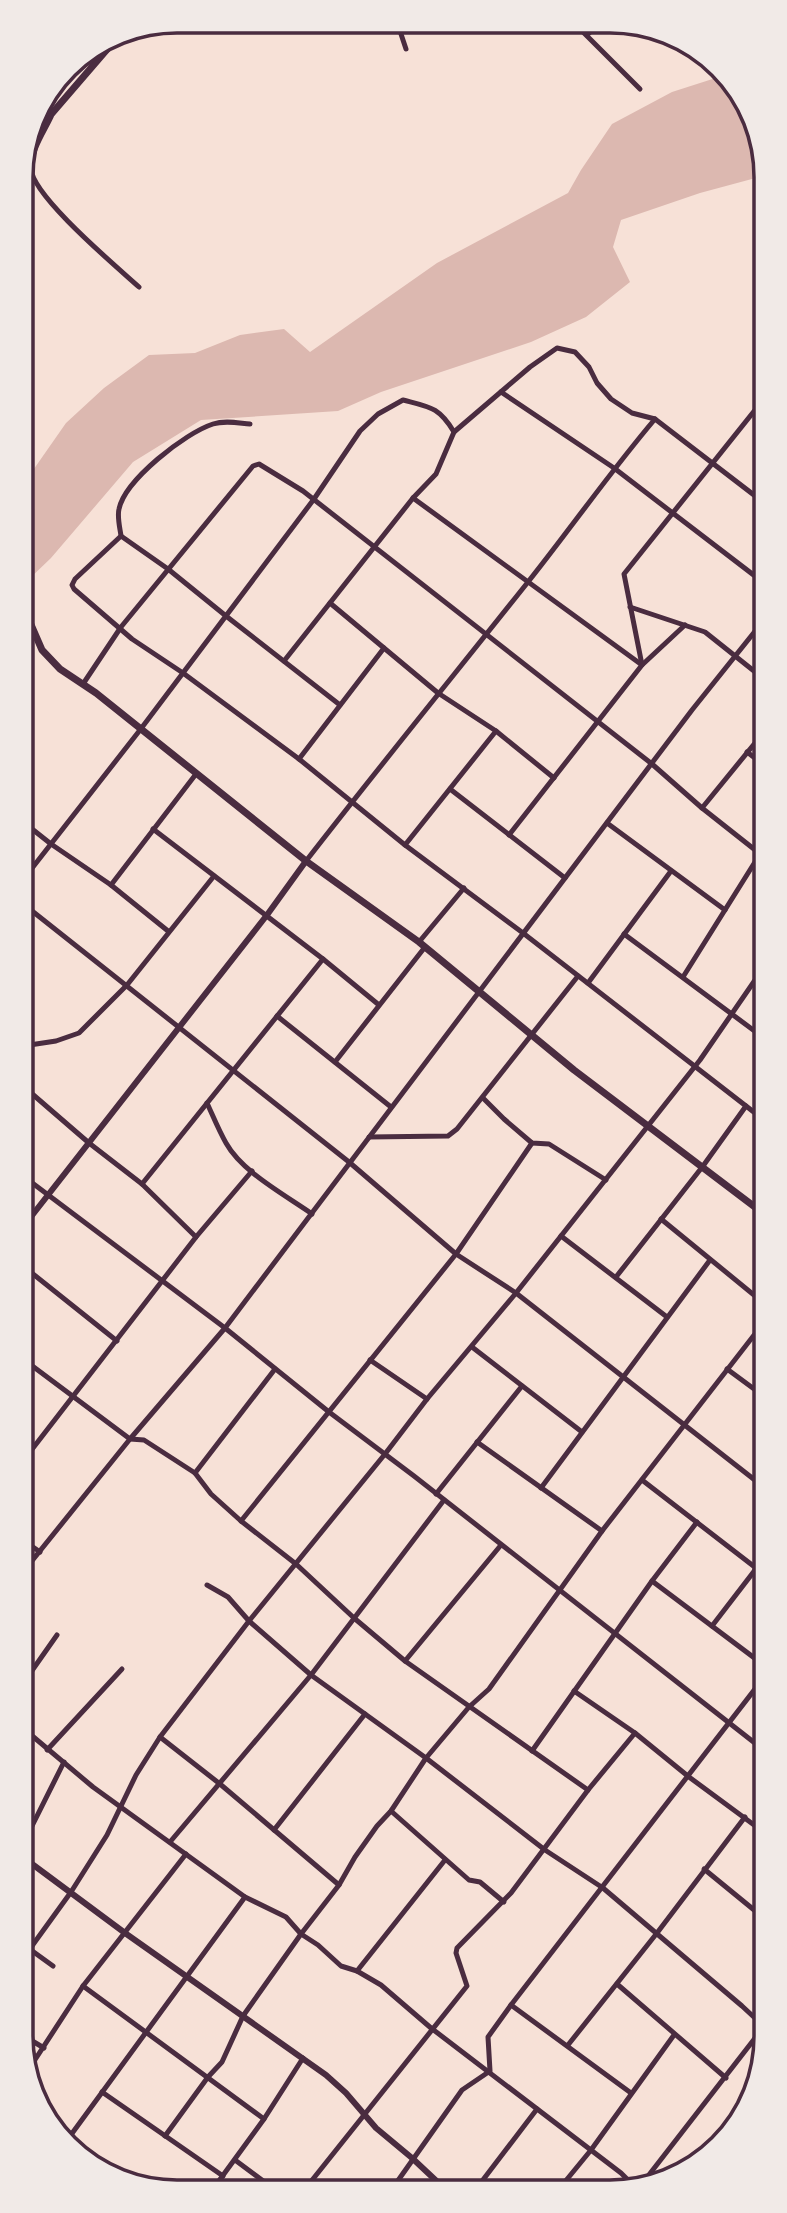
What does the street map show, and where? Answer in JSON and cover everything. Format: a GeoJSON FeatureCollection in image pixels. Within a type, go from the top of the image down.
{"type":"FeatureCollection","features":[{"type":"Feature","properties":{"kind":"main road"},"geometry":{"type":"LineString","coordinates":[[46,119],[102,55]]}},
{"type":"Feature","properties":{"kind":"main road"},"geometry":{"type":"LineString","coordinates":[[34,634],[42,650],[60,668],[306,861],[422,944],[532,1036],[753,1206]]}},
{"type":"Feature","properties":{"kind":"street"},"geometry":{"type":"LineString","coordinates":[[401,33],[406,49]]}},
{"type":"Feature","properties":{"kind":"street"},"geometry":{"type":"LineString","coordinates":[[587,35],[640,89]]}},
{"type":"Feature","properties":{"kind":"street"},"geometry":{"type":"LineString","coordinates":[[35,152],[54,109]]}},
{"type":"Feature","properties":{"kind":"street"},"geometry":{"type":"LineString","coordinates":[[34,179],[47,198],[139,287]]}},
{"type":"Feature","properties":{"kind":"street"},"geometry":{"type":"LineString","coordinates":[[284,661],[373,546],[436,474],[454,432],[530,367],[557,348],[575,352],[611,399],[632,413],[655,419],[754,495]]}},
{"type":"Feature","properties":{"kind":"street"},"geometry":{"type":"LineString","coordinates":[[501,391],[614,468],[754,575]]}},
{"type":"Feature","properties":{"kind":"street"},"geometry":{"type":"LineString","coordinates":[[34,866],[314,499],[360,431],[378,414],[403,400],[443,414],[454,432]]}},
{"type":"Feature","properties":{"kind":"street"},"geometry":{"type":"LineString","coordinates":[[642,665],[624,574],[754,411]]}},
{"type":"Feature","properties":{"kind":"street"},"geometry":{"type":"LineString","coordinates":[[33,1214],[267,915],[352,801],[655,419]]}},
{"type":"Feature","properties":{"kind":"street"},"geometry":{"type":"LineString","coordinates":[[250,424],[228,422],[207,426],[181,441],[154,464],[132,485],[123,499],[118,511],[121,536],[168,569],[341,705]]}},
{"type":"Feature","properties":{"kind":"street"},"geometry":{"type":"LineString","coordinates":[[83,684],[121,627],[253,466],[259,464],[314,499],[652,764],[754,849]]}},
{"type":"Feature","properties":{"kind":"street"},"geometry":{"type":"LineString","coordinates":[[413,498],[642,665]]}},
{"type":"Feature","properties":{"kind":"street"},"geometry":{"type":"LineString","coordinates":[[121,536],[75,579],[72,585],[75,590],[132,639],[183,673],[299,759],[405,845],[753,1112]]}},
{"type":"Feature","properties":{"kind":"street"},"geometry":{"type":"LineString","coordinates":[[330,603],[438,693],[496,731],[554,778]]}},
{"type":"Feature","properties":{"kind":"street"},"geometry":{"type":"LineString","coordinates":[[631,607],[705,632],[754,671]]}},
{"type":"Feature","properties":{"kind":"street"},"geometry":{"type":"LineString","coordinates":[[509,835],[642,665],[685,625]]}},
{"type":"Feature","properties":{"kind":"street"},"geometry":{"type":"LineString","coordinates":[[33,1560],[130,1438],[225,1328],[692,710],[754,633]]}},
{"type":"Feature","properties":{"kind":"street"},"geometry":{"type":"LineString","coordinates":[[299,759],[384,648]]}},
{"type":"Feature","properties":{"kind":"street"},"geometry":{"type":"LineString","coordinates":[[405,845],[496,731]]}},
{"type":"Feature","properties":{"kind":"street"},"geometry":{"type":"LineString","coordinates":[[702,808],[754,744]]}},
{"type":"Feature","properties":{"kind":"street"},"geometry":{"type":"LineString","coordinates":[[747,752],[754,757]]}},
{"type":"Feature","properties":{"kind":"street"},"geometry":{"type":"LineString","coordinates":[[111,885],[196,774]]}},
{"type":"Feature","properties":{"kind":"street"},"geometry":{"type":"LineString","coordinates":[[450,789],[565,878]]}},
{"type":"Feature","properties":{"kind":"street"},"geometry":{"type":"LineString","coordinates":[[607,824],[725,910]]}},
{"type":"Feature","properties":{"kind":"street"},"geometry":{"type":"LineString","coordinates":[[153,828],[379,1005]]}},
{"type":"Feature","properties":{"kind":"street"},"geometry":{"type":"LineString","coordinates":[[34,830],[111,885],[168,931]]}},
{"type":"Feature","properties":{"kind":"street"},"geometry":{"type":"LineString","coordinates":[[683,977],[754,868]]}},
{"type":"Feature","properties":{"kind":"street"},"geometry":{"type":"LineString","coordinates":[[588,983],[671,871]]}},
{"type":"Feature","properties":{"kind":"street"},"geometry":{"type":"LineString","coordinates":[[34,1044],[56,1041],[79,1032],[127,985],[214,876]]}},
{"type":"Feature","properties":{"kind":"street"},"geometry":{"type":"LineString","coordinates":[[335,1062],[464,888]]}},
{"type":"Feature","properties":{"kind":"street"},"geometry":{"type":"LineString","coordinates":[[34,912],[349,1162],[456,1254],[516,1293],[753,1479]]}},
{"type":"Feature","properties":{"kind":"street"},"geometry":{"type":"LineString","coordinates":[[624,934],[754,1030]]}},
{"type":"Feature","properties":{"kind":"street"},"geometry":{"type":"LineString","coordinates":[[142,1184],[323,959]]}},
{"type":"Feature","properties":{"kind":"street"},"geometry":{"type":"LineString","coordinates":[[369,1137],[448,1136],[483,1098],[578,976]]}},
{"type":"Feature","properties":{"kind":"street"},"geometry":{"type":"LineString","coordinates":[[33,1939],[71,1892],[107,1835],[160,1737],[427,1399],[516,1293],[695,1067],[754,983]]}},
{"type":"Feature","properties":{"kind":"street"},"geometry":{"type":"LineString","coordinates":[[277,1016],[391,1107]]}},
{"type":"Feature","properties":{"kind":"street"},"geometry":{"type":"LineString","coordinates":[[34,1095],[142,1184],[197,1237]]}},
{"type":"Feature","properties":{"kind":"street"},"geometry":{"type":"LineString","coordinates":[[483,1098],[532,1143],[549,1144],[606,1180]]}},
{"type":"Feature","properties":{"kind":"street"},"geometry":{"type":"LineString","coordinates":[[207,1103],[227,1144],[252,1171],[312,1214]]}},
{"type":"Feature","properties":{"kind":"street"},"geometry":{"type":"LineString","coordinates":[[616,1278],[746,1106]]}},
{"type":"Feature","properties":{"kind":"street"},"geometry":{"type":"LineString","coordinates":[[241,1521],[456,1254],[532,1143]]}},
{"type":"Feature","properties":{"kind":"street"},"geometry":{"type":"LineString","coordinates":[[33,1449],[197,1237],[252,1171]]}},
{"type":"Feature","properties":{"kind":"street"},"geometry":{"type":"LineString","coordinates":[[33,1184],[225,1328],[753,1742]]}},
{"type":"Feature","properties":{"kind":"street"},"geometry":{"type":"LineString","coordinates":[[661,1219],[753,1295]]}},
{"type":"Feature","properties":{"kind":"street"},"geometry":{"type":"LineString","coordinates":[[561,1236],[667,1317]]}},
{"type":"Feature","properties":{"kind":"street"},"geometry":{"type":"LineString","coordinates":[[541,1488],[710,1260]]}},
{"type":"Feature","properties":{"kind":"street"},"geometry":{"type":"LineString","coordinates":[[33,1274],[117,1341]]}},
{"type":"Feature","properties":{"kind":"street"},"geometry":{"type":"LineString","coordinates":[[165,2136],[222,2062],[243,2017],[301,1934],[340,1885],[355,1857],[391,1811],[426,1758],[469,1707],[489,1689],[602,1531],[753,1336]]}},
{"type":"Feature","properties":{"kind":"street"},"geometry":{"type":"LineString","coordinates":[[472,1347],[582,1432]]}},
{"type":"Feature","properties":{"kind":"street"},"geometry":{"type":"LineString","coordinates":[[370,1360],[427,1399]]}},
{"type":"Feature","properties":{"kind":"street"},"geometry":{"type":"LineString","coordinates":[[33,1367],[130,1438],[144,1440],[195,1473],[211,1494],[241,1521],[296,1564],[405,1661],[588,1790]]}},
{"type":"Feature","properties":{"kind":"street"},"geometry":{"type":"LineString","coordinates":[[195,1473],[275,1368]]}},
{"type":"Feature","properties":{"kind":"street"},"geometry":{"type":"LineString","coordinates":[[727,1369],[753,1388]]}},
{"type":"Feature","properties":{"kind":"street"},"geometry":{"type":"LineString","coordinates":[[436,1494],[522,1386]]}},
{"type":"Feature","properties":{"kind":"street"},"geometry":{"type":"LineString","coordinates":[[477,1442],[602,1531]]}},
{"type":"Feature","properties":{"kind":"street"},"geometry":{"type":"LineString","coordinates":[[642,1480],[753,1566]]}},
{"type":"Feature","properties":{"kind":"street"},"geometry":{"type":"LineString","coordinates":[[170,1842],[311,1675],[444,1500]]}},
{"type":"Feature","properties":{"kind":"street"},"geometry":{"type":"LineString","coordinates":[[532,1751],[697,1522]]}},
{"type":"Feature","properties":{"kind":"street"},"geometry":{"type":"LineString","coordinates":[[405,1661],[501,1545]]}},
{"type":"Feature","properties":{"kind":"street"},"geometry":{"type":"LineString","coordinates":[[33,1547],[40,1552]]}},
{"type":"Feature","properties":{"kind":"street"},"geometry":{"type":"LineString","coordinates":[[712,1626],[753,1572]]}},
{"type":"Feature","properties":{"kind":"street"},"geometry":{"type":"LineString","coordinates":[[652,1581],[753,1657]]}},
{"type":"Feature","properties":{"kind":"street"},"geometry":{"type":"LineString","coordinates":[[207,1585],[228,1597],[250,1621],[311,1675],[426,1758],[545,1850],[603,1888],[753,2016]]}},
{"type":"Feature","properties":{"kind":"street"},"geometry":{"type":"LineString","coordinates":[[33,1669],[57,1635]]}},
{"type":"Feature","properties":{"kind":"street"},"geometry":{"type":"LineString","coordinates":[[47,1750],[122,1670]]}},
{"type":"Feature","properties":{"kind":"street"},"geometry":{"type":"LineString","coordinates":[[574,1691],[635,1733],[753,1823]]}},
{"type":"Feature","properties":{"kind":"street"},"geometry":{"type":"LineString","coordinates":[[490,2071],[488,2037],[753,1691]]}},
{"type":"Feature","properties":{"kind":"street"},"geometry":{"type":"LineString","coordinates":[[274,1830],[365,1714]]}},
{"type":"Feature","properties":{"kind":"street"},"geometry":{"type":"LineString","coordinates":[[311,2180],[467,1986],[456,1953],[457,1948],[504,1902],[588,1790],[635,1733]]}},
{"type":"Feature","properties":{"kind":"street"},"geometry":{"type":"LineString","coordinates":[[33,1737],[120,1807],[245,1897],[286,1917],[301,1934],[341,1966],[357,1971],[381,1985],[431,2028],[628,2179]]}},
{"type":"Feature","properties":{"kind":"street"},"geometry":{"type":"LineString","coordinates":[[160,1737],[340,1885]]}},
{"type":"Feature","properties":{"kind":"street"},"geometry":{"type":"LineString","coordinates":[[33,1824],[64,1762]]}},
{"type":"Feature","properties":{"kind":"street"},"geometry":{"type":"LineString","coordinates":[[391,1811],[469,1880],[480,1882],[504,1902]]}},
{"type":"Feature","properties":{"kind":"street"},"geometry":{"type":"LineString","coordinates":[[568,2045],[745,1817]]}},
{"type":"Feature","properties":{"kind":"street"},"geometry":{"type":"LineString","coordinates":[[35,2061],[83,1986],[186,1854]]}},
{"type":"Feature","properties":{"kind":"street"},"geometry":{"type":"LineString","coordinates":[[357,1971],[445,1860]]}},
{"type":"Feature","properties":{"kind":"street"},"geometry":{"type":"LineString","coordinates":[[33,1865],[303,2058],[346,2092],[376,2128],[435,2180]]}},
{"type":"Feature","properties":{"kind":"street"},"geometry":{"type":"LineString","coordinates":[[704,1869],[753,1909]]}},
{"type":"Feature","properties":{"kind":"street"},"geometry":{"type":"LineString","coordinates":[[72,2134],[245,1897]]}},
{"type":"Feature","properties":{"kind":"street"},"geometry":{"type":"LineString","coordinates":[[33,1951],[53,1966]]}},
{"type":"Feature","properties":{"kind":"street"},"geometry":{"type":"LineString","coordinates":[[617,1984],[726,2078]]}},
{"type":"Feature","properties":{"kind":"street"},"geometry":{"type":"LineString","coordinates":[[83,1986],[264,2119]]}},
{"type":"Feature","properties":{"kind":"street"},"geometry":{"type":"LineString","coordinates":[[511,2005],[631,2093]]}},
{"type":"Feature","properties":{"kind":"street"},"geometry":{"type":"LineString","coordinates":[[566,2180],[674,2035]]}},
{"type":"Feature","properties":{"kind":"street"},"geometry":{"type":"LineString","coordinates":[[650,2174],[753,2041]]}},
{"type":"Feature","properties":{"kind":"street"},"geometry":{"type":"LineString","coordinates":[[33,2042],[44,2048]]}},
{"type":"Feature","properties":{"kind":"street"},"geometry":{"type":"LineString","coordinates":[[220,2180],[303,2058]]}},
{"type":"Feature","properties":{"kind":"street"},"geometry":{"type":"LineString","coordinates":[[398,2180],[462,2091],[490,2071]]}},
{"type":"Feature","properties":{"kind":"street"},"geometry":{"type":"LineString","coordinates":[[102,2092],[223,2176]]}},
{"type":"Feature","properties":{"kind":"street"},"geometry":{"type":"LineString","coordinates":[[483,2180],[537,2109]]}},
{"type":"Feature","properties":{"kind":"street"},"geometry":{"type":"LineString","coordinates":[[235,2160],[262,2180]]}},
{"type":"Feature","properties":{"kind":"shaded area"},"geometry":{"type":"Polygon","coordinates":[[[715,78],[729,97],[746,131],[753,159],[754,178],[700,193],[621,220],[613,247],[630,282],[586,317],[531,342],[381,392],[338,411],[201,420],[133,462],[34,575],[34,469],[66,423],[104,388],[149,355],[195,353],[240,335],[284,329],[310,352],[437,263],[568,193],[612,124],[672,92],[715,78]]]}}]}
